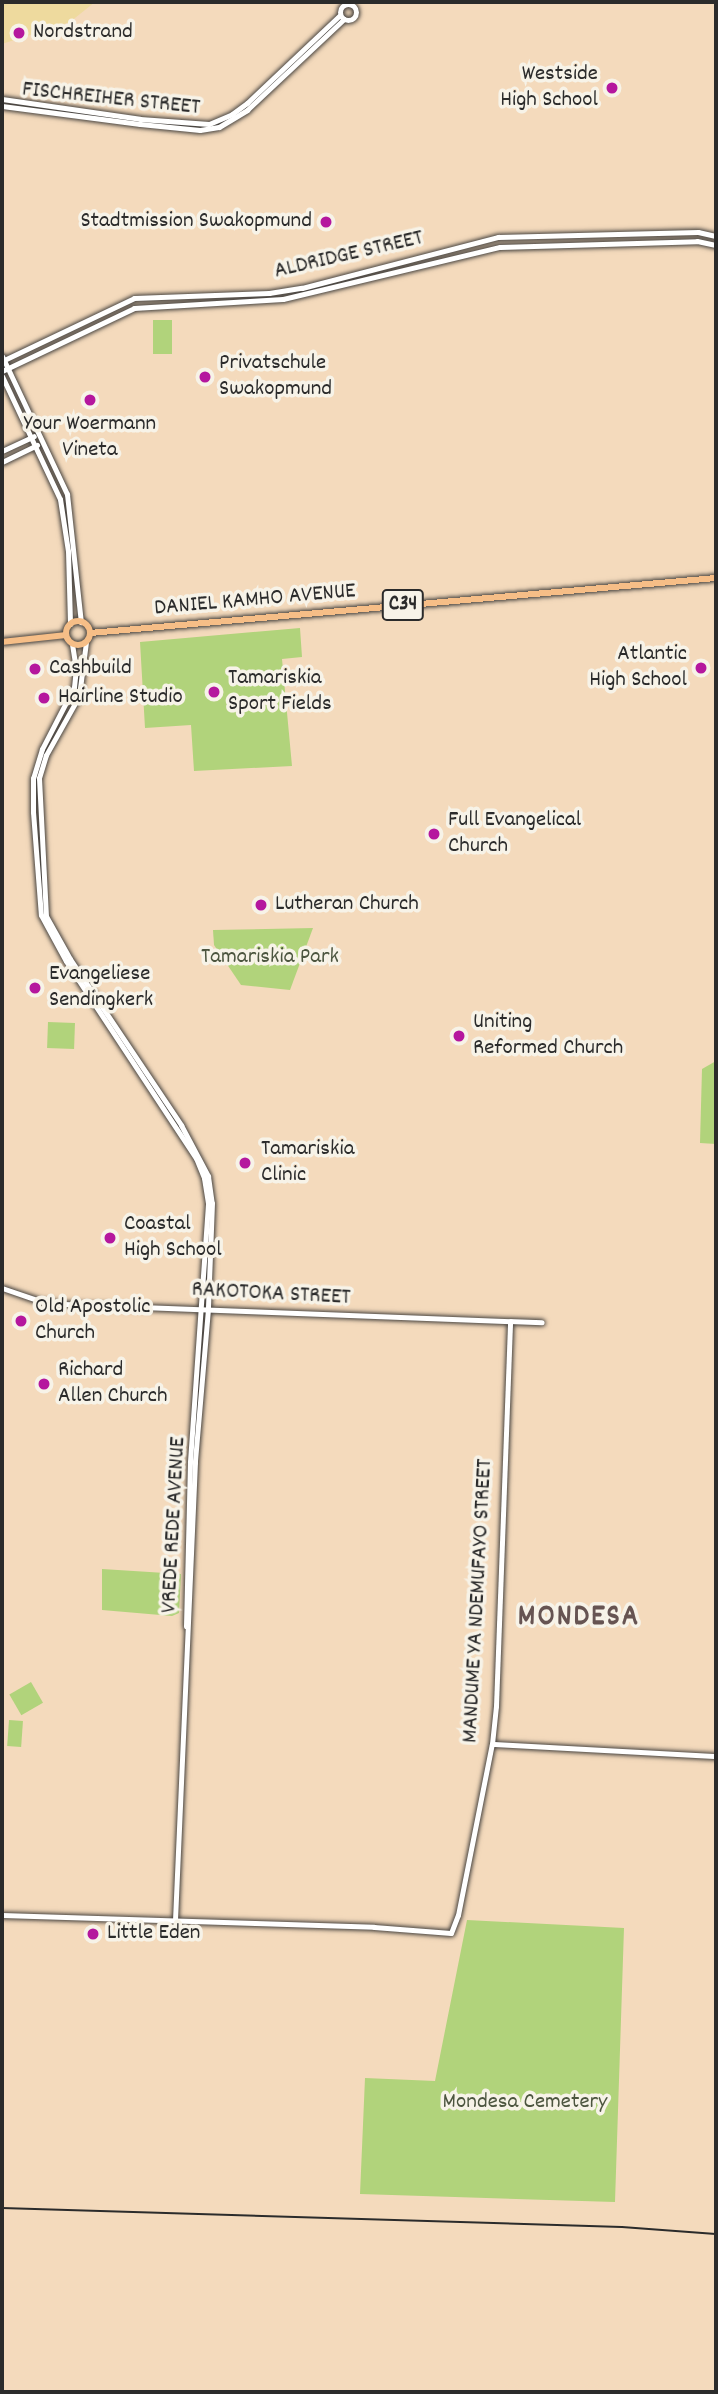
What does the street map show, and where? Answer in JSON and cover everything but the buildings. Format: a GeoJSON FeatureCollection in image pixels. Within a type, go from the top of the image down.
{"type":"FeatureCollection","features":[{"type":"Feature","properties":{"kind":"main road","name":"DANIEL KAMHO AVENUE"},"geometry":{"type":"LineString","coordinates":[[90,633],[716,579]]}},
{"type":"Feature","properties":{"kind":"main road"},"geometry":{"type":"LineString","coordinates":[[81,622],[90,633],[86,642],[80,645],[72,644],[66,635],[70,624],[81,622]]}},
{"type":"Feature","properties":{"kind":"main road"},"geometry":{"type":"LineString","coordinates":[[2,642],[66,635]]}},
{"type":"Feature","properties":{"kind":"street"},"geometry":{"type":"LineString","coordinates":[[354,5],[354,18],[342,17],[341,6],[363,2]]}},
{"type":"Feature","properties":{"kind":"street","name":"FISCHREIHER STREET"},"geometry":{"type":"LineString","coordinates":[[2,99],[153,120],[209,124],[232,114],[247,103],[342,17]]}},
{"type":"Feature","properties":{"kind":"street","name":"FISCHREIHER STREET"},"geometry":{"type":"LineString","coordinates":[[2,106],[200,130],[219,127],[247,110],[342,17]]}},
{"type":"Feature","properties":{"kind":"street","name":"ALDRIDGE STREET"},"geometry":{"type":"LineString","coordinates":[[2,359],[134,298],[239,294],[302,288],[498,237],[698,232],[716,236]]}},
{"type":"Feature","properties":{"kind":"street","name":"ALDRIDGE STREET"},"geometry":{"type":"LineString","coordinates":[[4,372],[134,308],[293,297],[500,247],[697,241],[716,245]]}},
{"type":"Feature","properties":{"kind":"street"},"geometry":{"type":"LineString","coordinates":[[239,294],[240,302]]}},
{"type":"Feature","properties":{"kind":"street"},"geometry":{"type":"LineString","coordinates":[[2,359],[4,372],[62,507],[68,551],[70,624]]}},
{"type":"Feature","properties":{"kind":"street"},"geometry":{"type":"LineString","coordinates":[[4,372],[39,433],[71,506],[81,622]]}},
{"type":"Feature","properties":{"kind":"street"},"geometry":{"type":"LineString","coordinates":[[2,451],[39,433]]}},
{"type":"Feature","properties":{"kind":"street"},"geometry":{"type":"LineString","coordinates":[[2,462],[43,442]]}},
{"type":"Feature","properties":{"kind":"street","name":"VREDE REDE AVENUE"},"geometry":{"type":"LineString","coordinates":[[86,642],[79,696],[50,746],[40,778],[46,916],[70,959],[181,1125],[208,1176],[212,1203],[197,1423],[175,1919]]}},
{"type":"Feature","properties":{"kind":"street","name":"VREDE REDE AVENUE"},"geometry":{"type":"LineString","coordinates":[[72,644],[76,668],[74,687],[41,749],[33,778],[41,915],[65,961],[178,1127],[204,1178],[208,1203],[205,1309]]}},
{"type":"Feature","properties":{"kind":"street","name":"RAKOTOKA STREET"},"geometry":{"type":"LineString","coordinates":[[2,1288],[39,1301],[324,1316],[541,1322]]}},
{"type":"Feature","properties":{"kind":"street","name":"MANDUME YA NDEMUFAYO STREET"},"geometry":{"type":"LineString","coordinates":[[2,1915],[175,1919],[452,1933],[458,1915],[492,1744],[500,1644],[510,1321]]}},
{"type":"Feature","properties":{"kind":"street"},"geometry":{"type":"LineString","coordinates":[[492,1744],[716,1756]]}},
{"type":"Feature","properties":{"kind":"green space"},"geometry":{"type":"Polygon","coordinates":[[[153,320],[172,320],[172,354],[153,354],[153,320]]]}},
{"type":"Feature","properties":{"kind":"green space","name":"Tamariskia Sport Fields"},"geometry":{"type":"Polygon","coordinates":[[[300,628],[302,657],[282,659],[292,766],[194,771],[191,725],[145,728],[140,642],[300,628]]]}},
{"type":"Feature","properties":{"kind":"green space","name":"Tamariskia Park"},"geometry":{"type":"Polygon","coordinates":[[[313,928],[290,990],[241,985],[214,945],[213,930],[313,928]]]}},
{"type":"Feature","properties":{"kind":"green space"},"geometry":{"type":"Polygon","coordinates":[[[48,1022],[75,1023],[74,1049],[47,1048],[48,1022]]]}},
{"type":"Feature","properties":{"kind":"green space"},"geometry":{"type":"Polygon","coordinates":[[[716,1061],[716,1144],[700,1143],[702,1069],[716,1061]]]}},
{"type":"Feature","properties":{"kind":"green space"},"geometry":{"type":"Polygon","coordinates":[[[102,1569],[181,1574],[179,1613],[172,1616],[102,1610],[102,1569]]]}},
{"type":"Feature","properties":{"kind":"green space"},"geometry":{"type":"Polygon","coordinates":[[[31,1682],[43,1703],[21,1715],[9,1694],[31,1682]]]}},
{"type":"Feature","properties":{"kind":"green space"},"geometry":{"type":"Polygon","coordinates":[[[9,1720],[23,1721],[21,1747],[7,1746],[9,1720]]]}},
{"type":"Feature","properties":{"kind":"green space","name":"Mondesa Cemetery"},"geometry":{"type":"Polygon","coordinates":[[[467,1920],[624,1928],[615,2202],[360,2194],[365,2078],[435,2081],[467,1920]]]}},
{"type":"Feature","properties":{"kind":"sand","name":"Nordstrand"},"geometry":{"type":"Polygon","coordinates":[[[2,2],[95,2],[70,22],[2,44],[2,2]]]}},
{"type":"Feature","properties":{"kind":"railway"},"geometry":{"type":"LineString","coordinates":[[2,2208],[622,2227],[716,2234]]}},
{"type":"Feature","properties":{"kind":"place","name":"Nordstrand"},"geometry":{"type":"Point","coordinates":[19,33]}},
{"type":"Feature","properties":{"kind":"place","name":"Westside High School"},"geometry":{"type":"Point","coordinates":[612,88]}},
{"type":"Feature","properties":{"kind":"place","name":"Stadtmission Swakopmund"},"geometry":{"type":"Point","coordinates":[326,222]}},
{"type":"Feature","properties":{"kind":"place","name":"Privatschule Swakopmund"},"geometry":{"type":"Point","coordinates":[205,377]}},
{"type":"Feature","properties":{"kind":"place","name":"Your Woermann Vineta"},"geometry":{"type":"Point","coordinates":[90,400]}},
{"type":"Feature","properties":{"kind":"place","name":"Atlantic High School"},"geometry":{"type":"Point","coordinates":[701,668]}},
{"type":"Feature","properties":{"kind":"place","name":"Cashbuild"},"geometry":{"type":"Point","coordinates":[35,669]}},
{"type":"Feature","properties":{"kind":"place","name":"Tamariskia Sport Fields"},"geometry":{"type":"Point","coordinates":[214,692]}},
{"type":"Feature","properties":{"kind":"place","name":"Hairline Studio"},"geometry":{"type":"Point","coordinates":[44,698]}},
{"type":"Feature","properties":{"kind":"place","name":"Full Evangelical Church"},"geometry":{"type":"Point","coordinates":[434,834]}},
{"type":"Feature","properties":{"kind":"place","name":"Lutheran Church"},"geometry":{"type":"Point","coordinates":[261,905]}},
{"type":"Feature","properties":{"kind":"place","name":"Evangeliese Sendingkerk"},"geometry":{"type":"Point","coordinates":[35,988]}},
{"type":"Feature","properties":{"kind":"place","name":"Uniting Reformed Church"},"geometry":{"type":"Point","coordinates":[459,1036]}},
{"type":"Feature","properties":{"kind":"place","name":"Tamariskia Clinic"},"geometry":{"type":"Point","coordinates":[245,1163]}},
{"type":"Feature","properties":{"kind":"place","name":"Coastal High School"},"geometry":{"type":"Point","coordinates":[110,1238]}},
{"type":"Feature","properties":{"kind":"place","name":"Old Apostolic Church"},"geometry":{"type":"Point","coordinates":[21,1321]}},
{"type":"Feature","properties":{"kind":"place","name":"Richard Allen Church"},"geometry":{"type":"Point","coordinates":[44,1384]}},
{"type":"Feature","properties":{"kind":"place","name":"Little Eden"},"geometry":{"type":"Point","coordinates":[93,1934]}},
{"type":"Feature","properties":{"kind":"district","name":"MONDESA"},"geometry":{"type":"Point","coordinates":[579,1619]}}]}
